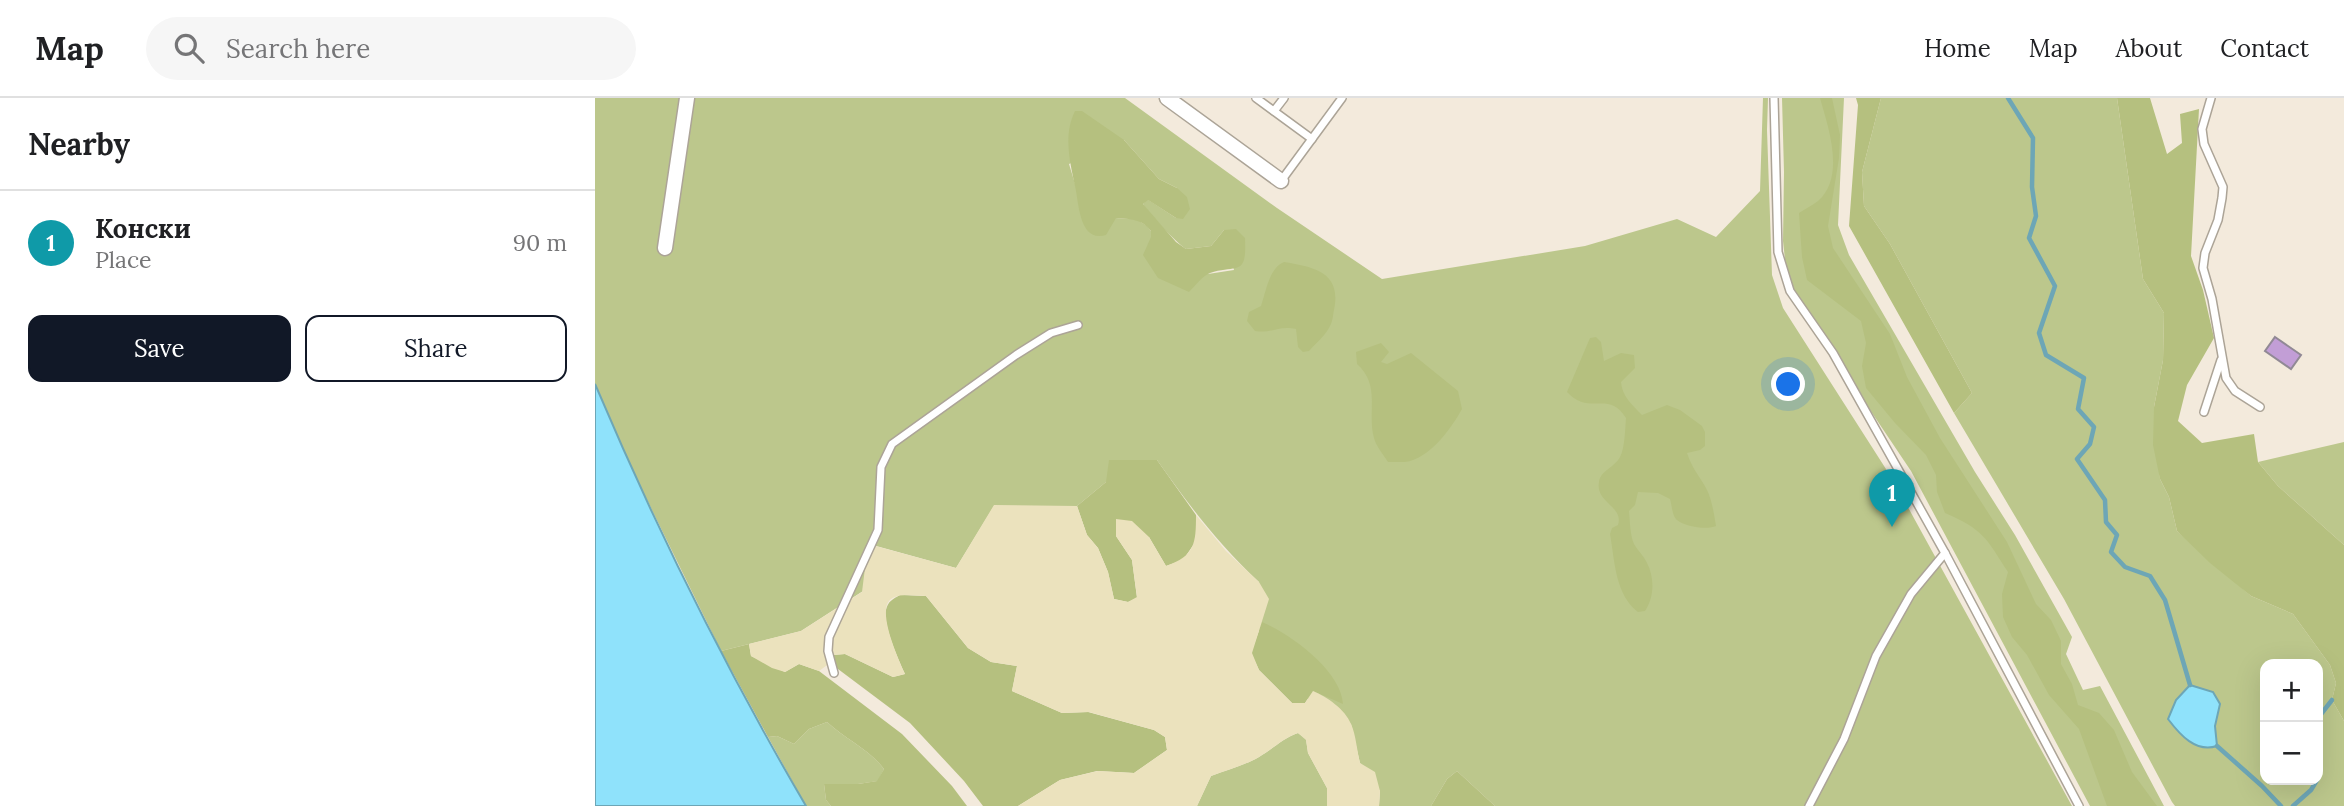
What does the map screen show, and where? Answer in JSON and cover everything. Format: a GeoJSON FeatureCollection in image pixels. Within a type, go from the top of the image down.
{"type":"FeatureCollection","features":[{"type":"Feature","properties":{"kind":"street"},"geometry":{"type":"LineString","coordinates":[[665,248],[687,98]]}},
{"type":"Feature","properties":{"kind":"street"},"geometry":{"type":"LineString","coordinates":[[1167,98],[1281,181]]}},
{"type":"Feature","properties":{"kind":"lane"},"geometry":{"type":"LineString","coordinates":[[1256,98],[1312,139]]}},
{"type":"Feature","properties":{"kind":"lane"},"geometry":{"type":"LineString","coordinates":[[1274,111],[1284,98]]}},
{"type":"Feature","properties":{"kind":"lane"},"geometry":{"type":"LineString","coordinates":[[1281,181],[1342,98]]}},
{"type":"Feature","properties":{"kind":"lane"},"geometry":{"type":"LineString","coordinates":[[1775,98],[1778,252],[1790,290],[1833,353],[1945,553],[2079,806]]}},
{"type":"Feature","properties":{"kind":"lane"},"geometry":{"type":"LineString","coordinates":[[2211,98],[2202,128],[2204,144],[2223,187],[2218,220],[2205,253],[2203,268],[2212,299],[2226,378],[2235,391],[2260,407]]}},
{"type":"Feature","properties":{"kind":"lane"},"geometry":{"type":"LineString","coordinates":[[834,673],[828,651],[829,637],[878,530],[881,467],[892,444],[1016,355],[1051,333],[1078,325]]}},
{"type":"Feature","properties":{"kind":"lane"},"geometry":{"type":"LineString","coordinates":[[2204,412],[2222,360]]}},
{"type":"Feature","properties":{"kind":"lane"},"geometry":{"type":"LineString","coordinates":[[1809,806],[1845,738],[1876,656],[1911,594],[1945,553]]}},
{"type":"Feature","properties":{"kind":"green space"},"geometry":{"type":"Polygon","coordinates":[[[595,98],[1125,98],[1277,208],[1382,279],[1585,246],[1677,219],[1716,237],[1760,191],[1763,98],[1768,98],[1772,275],[1783,308],[1893,480],[2072,806],[1495,806],[1457,771],[1447,779],[1431,806],[1379,806],[1380,791],[1360,763],[1351,724],[1259,670],[1259,582],[1205,524],[1157,460],[1106,482],[1077,506],[994,506],[956,568],[869,544],[863,591],[801,631],[721,651],[627,459],[595,384],[595,98]],[[1124,140],[1069,164],[1076,187],[1116,218],[1136,219],[1147,226],[1151,237],[1208,274],[1234,270],[1224,230],[1211,246],[1186,249],[1150,214],[1143,204],[1147,199],[1176,218],[1177,188],[1159,179],[1124,140]]]}},
{"type":"Feature","properties":{"kind":"green space"},"geometry":{"type":"Polygon","coordinates":[[[1782,98],[1844,98],[1838,225],[1849,255],[1975,472],[2015,535],[2072,637],[2066,654],[2083,690],[2100,686],[2164,806],[2090,806],[1911,471],[1811,322],[1787,278],[1783,241],[1782,98]]]}},
{"type":"Feature","properties":{"kind":"green space"},"geometry":{"type":"Polygon","coordinates":[[[1820,98],[1832,98],[1840,135],[1828,226],[1833,248],[1890,334],[1907,377],[1940,438],[2007,542],[2036,604],[2051,620],[2061,641],[2061,664],[2072,684],[2078,705],[2099,713],[2114,730],[2132,772],[2157,806],[2107,806],[2079,729],[2049,695],[2027,655],[2012,637],[2003,617],[2002,594],[2008,572],[1983,536],[1945,513],[1937,492],[1936,475],[1926,455],[1866,388],[1862,366],[1866,343],[1861,321],[1807,280],[1802,257],[1799,213],[1818,201],[1826,191],[1833,165],[1833,151],[1820,98]]]}},
{"type":"Feature","properties":{"kind":"green space"},"geometry":{"type":"Polygon","coordinates":[[[1856,98],[1881,98],[1862,172],[1864,206],[1890,244],[1972,393],[1954,413],[1849,226],[1858,105],[1856,98]]]}},
{"type":"Feature","properties":{"kind":"green space"},"geometry":{"type":"Polygon","coordinates":[[[1881,98],[2117,98],[2143,279],[2164,313],[2163,360],[2154,407],[2160,479],[2169,497],[2177,531],[2251,596],[2293,614],[2330,665],[2336,683],[2332,700],[2344,721],[2344,806],[2175,806],[2064,599],[1954,413],[1972,393],[1890,244],[1864,206],[1862,172],[1881,98]],[[2189,685],[2215,726],[2220,704],[2213,692],[2189,685]]]}},
{"type":"Feature","properties":{"kind":"green space"},"geometry":{"type":"Polygon","coordinates":[[[2117,98],[2150,98],[2167,154],[2182,143],[2180,114],[2199,109],[2191,256],[2203,290],[2214,338],[2187,385],[2178,421],[2202,443],[2254,434],[2258,462],[2278,486],[2344,545],[2344,721],[2332,700],[2336,683],[2330,665],[2293,614],[2251,596],[2210,563],[2177,531],[2169,497],[2160,479],[2153,445],[2154,407],[2163,360],[2164,313],[2143,279],[2117,98]]]}},
{"type":"Feature","properties":{"kind":"green space"},"geometry":{"type":"Polygon","coordinates":[[[1075,111],[1082,111],[1124,140],[1159,179],[1177,188],[1187,197],[1190,209],[1183,219],[1176,218],[1148,200],[1143,204],[1176,242],[1186,249],[1211,246],[1224,230],[1236,229],[1245,238],[1242,264],[1207,274],[1189,292],[1158,278],[1143,255],[1151,237],[1151,231],[1144,224],[1116,218],[1106,235],[1097,236],[1090,233],[1079,211],[1070,158],[1069,129],[1075,111]]]}},
{"type":"Feature","properties":{"kind":"green space"},"geometry":{"type":"Polygon","coordinates":[[[1284,262],[1315,269],[1330,279],[1334,287],[1331,324],[1309,351],[1303,352],[1298,347],[1296,329],[1255,331],[1247,321],[1249,312],[1261,306],[1271,275],[1284,262]]]}},
{"type":"Feature","properties":{"kind":"green space"},"geometry":{"type":"Polygon","coordinates":[[[1596,337],[1601,342],[1604,361],[1621,353],[1634,355],[1635,368],[1621,382],[1625,396],[1642,415],[1667,405],[1680,410],[1702,426],[1705,432],[1705,446],[1687,453],[1708,492],[1716,526],[1697,527],[1677,520],[1670,499],[1658,493],[1638,492],[1635,505],[1629,511],[1633,540],[1646,560],[1652,581],[1652,594],[1645,611],[1638,612],[1630,605],[1620,587],[1610,534],[1612,528],[1618,525],[1619,519],[1599,489],[1600,478],[1622,453],[1626,418],[1613,405],[1584,403],[1567,392],[1590,338],[1596,337]]]}},
{"type":"Feature","properties":{"kind":"green space"},"geometry":{"type":"Polygon","coordinates":[[[1381,343],[1389,352],[1381,362],[1387,364],[1411,353],[1458,391],[1462,409],[1452,425],[1431,449],[1414,460],[1388,462],[1374,438],[1371,390],[1369,381],[1357,364],[1356,352],[1381,343]]]}},
{"type":"Feature","properties":{"kind":"green space"},"geometry":{"type":"Polygon","coordinates":[[[2344,442],[2344,545],[2278,486],[2258,462],[2344,442]]]}},
{"type":"Feature","properties":{"kind":"green space"},"geometry":{"type":"Polygon","coordinates":[[[1109,460],[1157,460],[1196,515],[1196,541],[1183,560],[1166,566],[1149,537],[1116,536],[1132,560],[1137,598],[1128,602],[1114,599],[1108,572],[1098,548],[1087,535],[1077,506],[1106,482],[1109,460]]]}},
{"type":"Feature","properties":{"kind":"green space"},"geometry":{"type":"Polygon","coordinates":[[[900,595],[926,596],[968,648],[991,662],[1017,666],[1012,691],[1062,713],[1088,712],[1154,730],[1165,737],[1167,750],[1134,773],[1097,771],[1060,780],[1018,806],[983,806],[964,781],[910,723],[830,663],[833,655],[845,654],[893,677],[905,674],[885,616],[889,602],[900,595]]]}},
{"type":"Feature","properties":{"kind":"green space"},"geometry":{"type":"Polygon","coordinates":[[[1262,622],[1300,645],[1324,667],[1334,679],[1343,704],[1313,691],[1305,703],[1292,703],[1259,670],[1251,653],[1262,622]]]}},
{"type":"Feature","properties":{"kind":"green space"},"geometry":{"type":"Polygon","coordinates":[[[749,644],[751,656],[785,672],[799,664],[819,671],[902,734],[952,786],[967,806],[831,806],[826,800],[824,784],[877,781],[884,769],[827,722],[809,729],[794,744],[777,736],[768,737],[721,651],[749,644]]]}},
{"type":"Feature","properties":{"kind":"green space"},"geometry":{"type":"Polygon","coordinates":[[[827,722],[884,769],[878,781],[824,784],[826,800],[831,806],[806,806],[768,737],[777,736],[794,744],[809,729],[827,722]]]}},
{"type":"Feature","properties":{"kind":"green space"},"geometry":{"type":"Polygon","coordinates":[[[1298,733],[1306,739],[1308,753],[1327,788],[1327,806],[1197,806],[1211,776],[1254,760],[1298,733]]]}},
{"type":"Feature","properties":{"kind":"green space"},"geometry":{"type":"Polygon","coordinates":[[[1457,771],[1495,806],[1431,806],[1447,779],[1457,771]]]}},
{"type":"Feature","properties":{"kind":"sand"},"geometry":{"type":"Polygon","coordinates":[[[994,505],[1077,506],[1087,535],[1098,548],[1108,572],[1114,599],[1128,602],[1137,597],[1132,560],[1116,536],[1116,519],[1132,521],[1149,537],[1166,566],[1183,558],[1192,547],[1196,515],[1226,551],[1259,582],[1269,599],[1252,653],[1259,670],[1292,703],[1305,703],[1313,691],[1330,700],[1345,713],[1353,728],[1360,763],[1375,772],[1380,791],[1379,806],[1327,806],[1327,788],[1308,753],[1306,740],[1298,733],[1254,760],[1211,776],[1197,806],[1018,806],[1060,780],[1098,771],[1134,773],[1167,750],[1165,737],[1154,730],[1089,712],[1062,713],[1012,691],[1017,666],[991,662],[968,648],[926,596],[897,596],[889,601],[886,607],[891,638],[905,674],[893,677],[845,654],[833,655],[830,663],[819,671],[799,664],[785,672],[751,656],[749,644],[801,631],[862,592],[868,544],[956,568],[994,505]]]}},
{"type":"Feature","properties":{"kind":"water"},"geometry":{"type":"Polygon","coordinates":[[[595,384],[694,598],[748,703],[806,806],[595,806],[595,384]]]}},
{"type":"Feature","properties":{"kind":"water"},"geometry":{"type":"Polygon","coordinates":[[[2190,685],[2213,692],[2220,704],[2215,726],[2217,746],[2209,748],[2195,745],[2168,719],[2176,700],[2190,685]]]}},
{"type":"Feature","properties":{"kind":"building"},"geometry":{"type":"Polygon","coordinates":[[[2275,337],[2301,355],[2291,369],[2265,351],[2275,337]]]}},
{"type":"Feature","properties":{"kind":"waterway"},"geometry":{"type":"LineString","coordinates":[[2008,98],[2033,138],[2032,187],[2036,216],[2029,238],[2055,286],[2039,333],[2046,355],[2084,378],[2078,409],[2094,427],[2090,444],[2077,459],[2105,500],[2106,522],[2117,535],[2111,552],[2125,567],[2150,576],[2165,600],[2190,685]]}},
{"type":"Feature","properties":{"kind":"waterway"},"geometry":{"type":"LineString","coordinates":[[2323,712],[2332,700]]}},
{"type":"Feature","properties":{"kind":"waterway"},"geometry":{"type":"LineString","coordinates":[[2217,746],[2281,806]]}},
{"type":"Feature","properties":{"kind":"waterway"},"geometry":{"type":"LineString","coordinates":[[2293,806],[2314,785]]}},
{"type":"Feature","properties":{"kind":"place","name":"Конски"},"geometry":{"type":"Point","coordinates":[1892,527]}}]}
